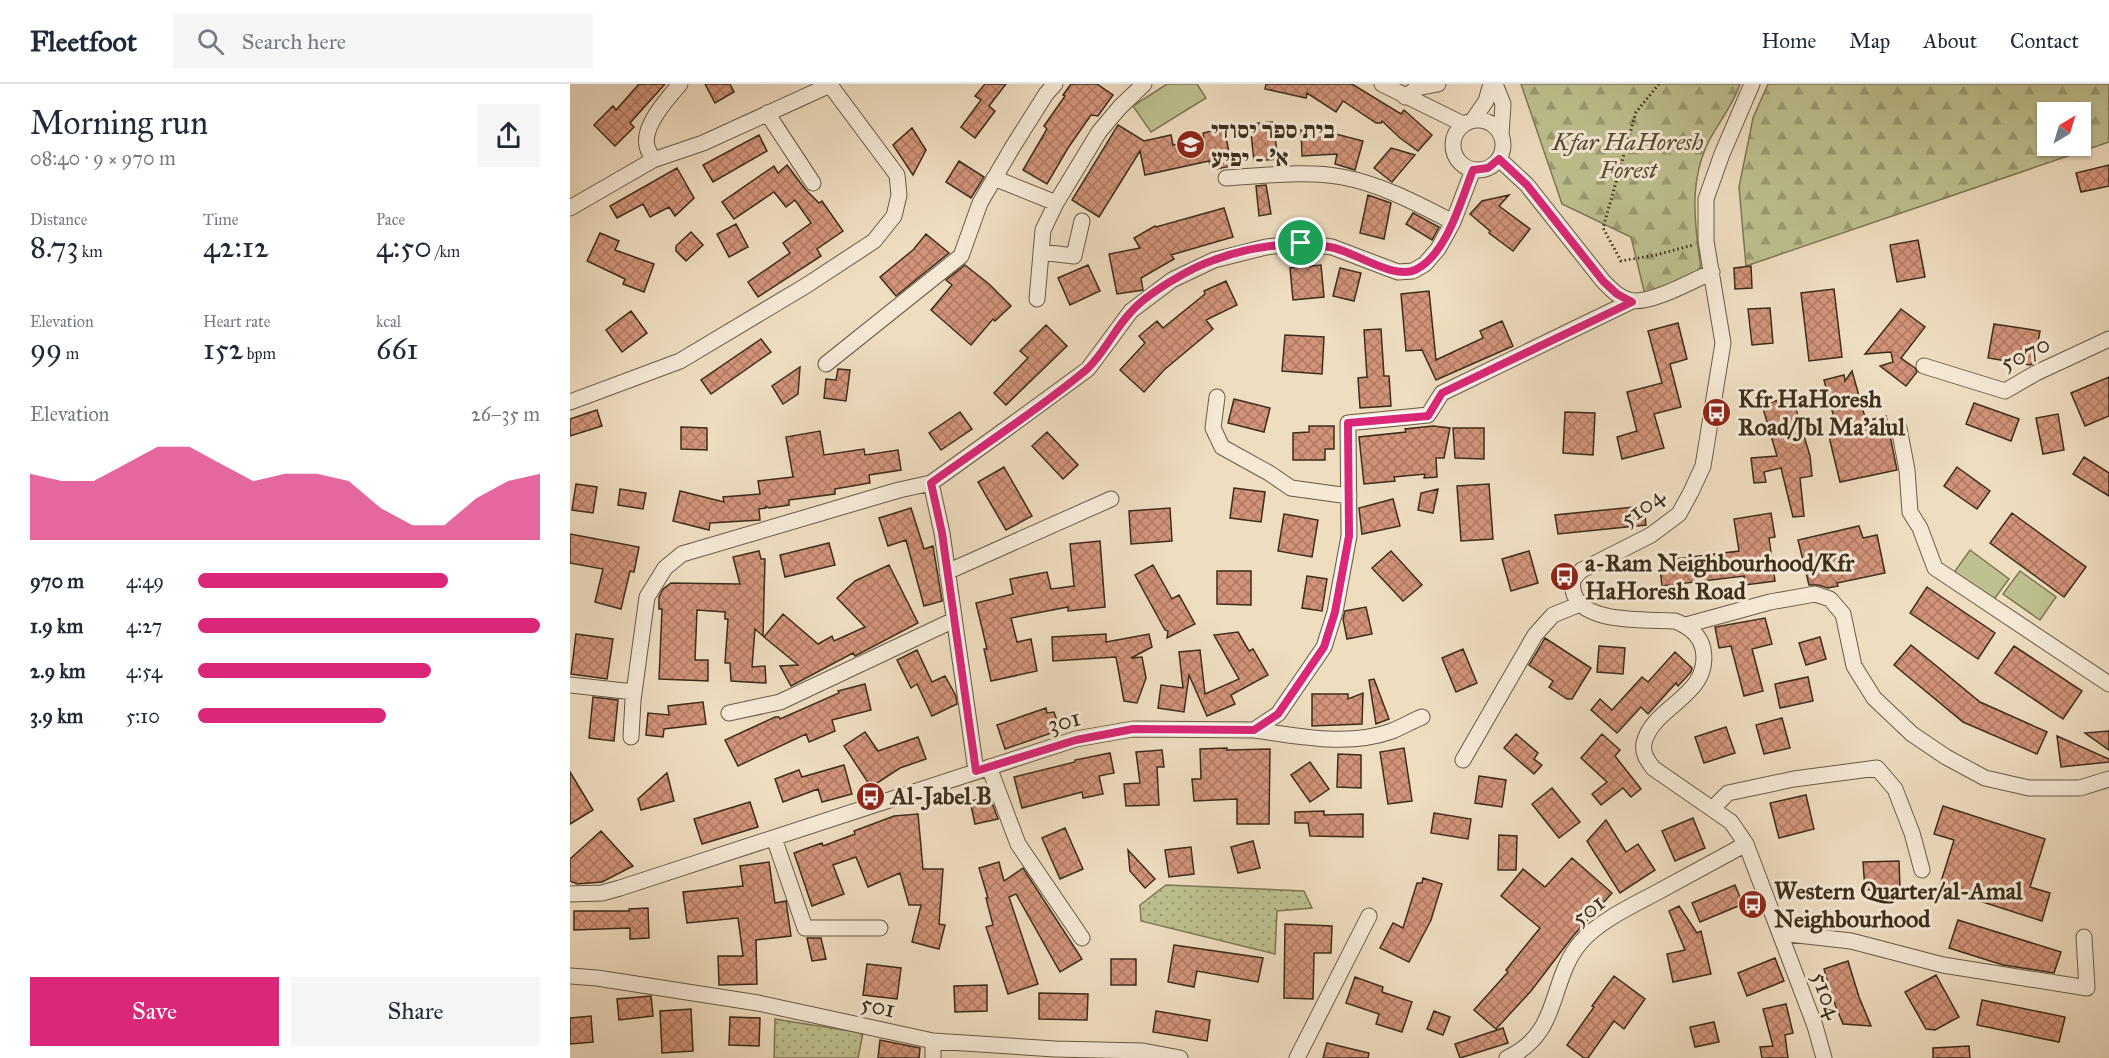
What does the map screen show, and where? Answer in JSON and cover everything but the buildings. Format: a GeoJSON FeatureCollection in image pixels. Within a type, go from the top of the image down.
{"type":"FeatureCollection","features":[{"type":"Feature","properties":{"kind":"street"},"geometry":{"type":"LineString","coordinates":[[653,160],[647,147],[648,132],[656,115],[680,84]]}},
{"type":"Feature","properties":{"kind":"street"},"geometry":{"type":"LineString","coordinates":[[570,208],[653,160],[703,143],[831,84],[897,175],[900,195],[894,216],[874,241],[807,285],[680,361],[570,402]]}},
{"type":"Feature","properties":{"kind":"street"},"geometry":{"type":"LineString","coordinates":[[826,364],[961,256],[980,203],[1046,94],[1055,84]]}},
{"type":"Feature","properties":{"kind":"street"},"geometry":{"type":"LineString","coordinates":[[1037,299],[1043,230],[1056,203],[1099,132],[1144,84]]}},
{"type":"Feature","properties":{"kind":"street"},"geometry":{"type":"LineString","coordinates":[[1382,84],[1405,97],[1468,122],[1480,120],[1492,124],[1501,135]]}},
{"type":"Feature","properties":{"kind":"street"},"geometry":{"type":"LineString","coordinates":[[1405,97],[1417,88],[1438,84]]}},
{"type":"Feature","properties":{"kind":"street"},"geometry":{"type":"LineString","coordinates":[[1493,84],[1503,104],[1501,135],[1503,147],[1499,159],[1488,168],[1473,170],[1460,163],[1453,151],[1454,136],[1486,101],[1493,84]]}},
{"type":"Feature","properties":{"kind":"street","name":"5104"},"geometry":{"type":"LineString","coordinates":[[1580,603],[1574,595],[1572,586],[1575,577],[1582,570],[1651,535],[1679,513],[1703,466],[1723,343],[1706,241],[1706,199],[1722,153],[1752,84]]}},
{"type":"Feature","properties":{"kind":"street"},"geometry":{"type":"LineString","coordinates":[[768,113],[813,183]]}},
{"type":"Feature","properties":{"kind":"street"},"geometry":{"type":"LineString","coordinates":[[1499,159],[1527,185],[1603,281],[1617,294],[1632,302]]}},
{"type":"Feature","properties":{"kind":"street"},"geometry":{"type":"LineString","coordinates":[[631,736],[634,692],[647,597],[665,568],[681,554],[898,490],[931,483],[1088,369],[1131,311],[1172,280],[1214,260],[1266,247],[1301,243],[1332,247],[1398,272],[1413,271],[1425,264],[1438,249],[1453,222],[1473,170]]}},
{"type":"Feature","properties":{"kind":"street"},"geometry":{"type":"LineString","coordinates":[[1226,178],[1290,174],[1341,177],[1390,191],[1453,222]]}},
{"type":"Feature","properties":{"kind":"street"},"geometry":{"type":"LineString","coordinates":[[994,178],[1056,203]]}},
{"type":"Feature","properties":{"kind":"street"},"geometry":{"type":"LineString","coordinates":[[1041,252],[1074,256],[1082,222]]}},
{"type":"Feature","properties":{"kind":"street"},"geometry":{"type":"LineString","coordinates":[[1254,730],[1278,714],[1324,647],[1335,612],[1349,536],[1348,423],[1428,416],[1442,393],[1632,302],[1659,297],[1712,272]]}},
{"type":"Feature","properties":{"kind":"street","name":"5070"},"geometry":{"type":"LineString","coordinates":[[1924,366],[2005,391],[2036,373],[2109,339]]}},
{"type":"Feature","properties":{"kind":"street"},"geometry":{"type":"LineString","coordinates":[[1217,396],[1213,428],[1222,447],[1291,488],[1349,496]]}},
{"type":"Feature","properties":{"kind":"street"},"geometry":{"type":"LineString","coordinates":[[1899,428],[1907,471],[1910,512],[1920,528],[1935,568],[2109,684]]}},
{"type":"Feature","properties":{"kind":"street"},"geometry":{"type":"LineString","coordinates":[[931,483],[954,620],[983,769],[1018,844],[1082,938]]}},
{"type":"Feature","properties":{"kind":"street"},"geometry":{"type":"LineString","coordinates":[[947,572],[1111,499]]}},
{"type":"Feature","properties":{"kind":"street"},"geometry":{"type":"LineString","coordinates":[[1463,760],[1535,635],[1552,615],[1580,603],[1602,617],[1675,621],[1686,626],[1770,602],[1815,594],[1830,599],[1843,614],[1854,666],[1874,698],[1912,734],[1947,757],[1985,778],[2029,788],[2080,788],[2109,779]]}},
{"type":"Feature","properties":{"kind":"street"},"geometry":{"type":"LineString","coordinates":[[729,713],[780,702],[954,620]]}},
{"type":"Feature","properties":{"kind":"street","name":"5104"},"geometry":{"type":"LineString","coordinates":[[1686,626],[1696,635],[1702,647],[1704,660],[1701,673],[1694,686],[1655,723],[1644,742],[1644,755],[1653,768],[1731,822],[1746,844],[1815,1026],[1824,1058]]}},
{"type":"Feature","properties":{"kind":"street"},"geometry":{"type":"LineString","coordinates":[[570,685],[634,692]]}},
{"type":"Feature","properties":{"kind":"street","name":"301"},"geometry":{"type":"LineString","coordinates":[[570,894],[602,893],[620,888],[1076,740],[1133,729],[1254,730],[1334,740],[1369,737],[1392,731],[1422,717]]}},
{"type":"Feature","properties":{"kind":"street"},"geometry":{"type":"LineString","coordinates":[[1713,808],[1728,793],[1794,779],[1877,768],[1895,789],[1912,833],[1922,870]]}},
{"type":"Feature","properties":{"kind":"street"},"geometry":{"type":"LineString","coordinates":[[774,838],[805,928],[880,928]]}},
{"type":"Feature","properties":{"kind":"street","name":"501"},"geometry":{"type":"LineString","coordinates":[[1507,1058],[1520,1052],[1537,1037],[1547,1020],[1567,965],[1581,941],[1612,916],[1746,844]]}},
{"type":"Feature","properties":{"kind":"street"},"geometry":{"type":"LineString","coordinates":[[1297,1058],[1369,916]]}},
{"type":"Feature","properties":{"kind":"street"},"geometry":{"type":"LineString","coordinates":[[1780,933],[1851,941],[1943,965],[2087,988],[2084,937]]}},
{"type":"Feature","properties":{"kind":"street","name":"501"},"geometry":{"type":"LineString","coordinates":[[570,976],[597,978],[758,1003],[933,1041],[1055,1049],[1143,1050],[1180,1058]]}},
{"type":"Feature","properties":{"kind":"street"},"geometry":{"type":"LineString","coordinates":[[933,1041],[933,1058]]}},
{"type":"Feature","properties":{"kind":"path"},"geometry":{"type":"LineString","coordinates":[[1659,84],[1636,112],[1603,228],[1621,261],[1656,255],[1706,241]]}},
{"type":"Feature","properties":{"kind":"green space"},"geometry":{"type":"Polygon","coordinates":[[[1167,84],[1197,84],[1206,98],[1151,132],[1133,106],[1167,84]]]}},
{"type":"Feature","properties":{"kind":"green space","name":"Kfar HaHoresh Forest"},"geometry":{"type":"Polygon","coordinates":[[[1521,84],[1740,84],[1709,141],[1698,172],[1695,220],[1701,269],[1645,295],[1631,237],[1562,204],[1521,84]]]}},
{"type":"Feature","properties":{"kind":"green space"},"geometry":{"type":"Polygon","coordinates":[[[1768,84],[2109,84],[2109,142],[2091,148],[2091,102],[2037,102],[2037,156],[2068,156],[1746,266],[1739,187],[1753,118],[1768,84]]]}},
{"type":"Feature","properties":{"kind":"green space"},"geometry":{"type":"Polygon","coordinates":[[[1970,550],[2009,579],[1992,602],[1953,574],[1970,550]]]}},
{"type":"Feature","properties":{"kind":"green space"},"geometry":{"type":"Polygon","coordinates":[[[2020,571],[2056,597],[2040,620],[2003,594],[2020,571]]]}},
{"type":"Feature","properties":{"kind":"green space"},"geometry":{"type":"Polygon","coordinates":[[[1166,885],[1304,891],[1312,908],[1277,911],[1275,954],[1141,921],[1140,905],[1166,885]]]}},
{"type":"Feature","properties":{"kind":"green space"},"geometry":{"type":"Polygon","coordinates":[[[775,1019],[863,1033],[858,1058],[774,1058],[775,1019]]]}},
{"type":"Feature","properties":{"kind":"place","name":"בית ספר יסודי א' - יפיע"},"geometry":{"type":"Point","coordinates":[1190,144]}},
{"type":"Feature","properties":{"kind":"place","name":"Kfr HaHoresh Road/Jbl Ma'alul"},"geometry":{"type":"Point","coordinates":[1717,413]}},
{"type":"Feature","properties":{"kind":"place","name":"a-Ram Neighbourhood/Kfr HaHoresh Road"},"geometry":{"type":"Point","coordinates":[1564,577]}},
{"type":"Feature","properties":{"kind":"place","name":"Al-Jabel B"},"geometry":{"type":"Point","coordinates":[870,796]}},
{"type":"Feature","properties":{"kind":"place","name":"Western Quarter/al-Amal Neighbourhood"},"geometry":{"type":"Point","coordinates":[1753,905]}},
{"type":"Feature","properties":{"kind":"route"},"geometry":{"type":"LineString","coordinates":[[1499,159],[1527,185],[1603,281],[1617,294],[1632,302],[1442,393],[1428,416],[1348,423],[1349,536],[1335,612],[1324,647],[1278,714],[1254,730],[1133,729],[1076,740],[976,771],[942,533],[931,483],[1088,369],[1131,311],[1172,280],[1214,260],[1266,247],[1301,243],[1332,247],[1398,272],[1413,271],[1425,264],[1438,249],[1453,222],[1473,170],[1488,168],[1499,159]]}}]}
